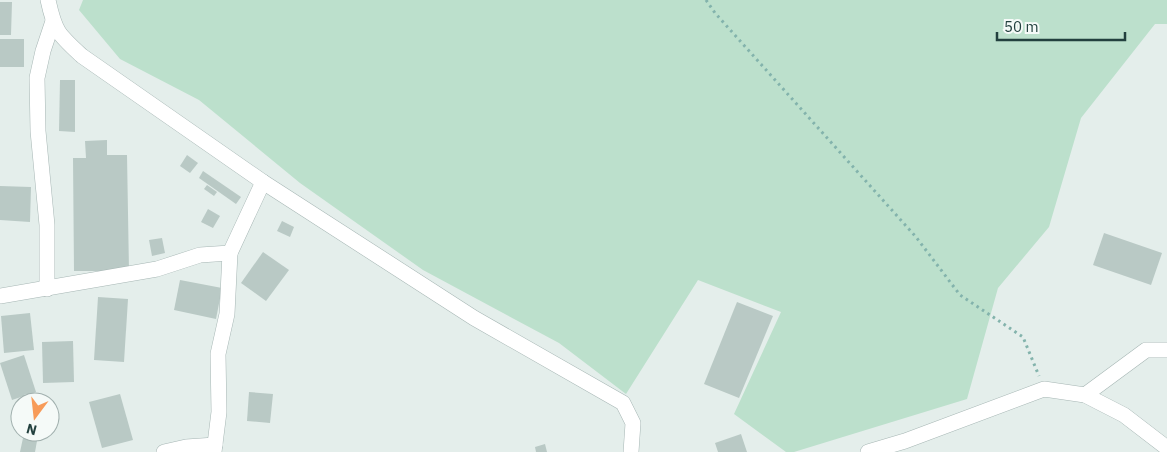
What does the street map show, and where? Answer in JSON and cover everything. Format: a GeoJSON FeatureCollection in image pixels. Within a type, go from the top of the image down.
{"type":"FeatureCollection","features":[{"type":"Feature","properties":{"kind":"street"},"geometry":{"type":"LineString","coordinates":[[48,0],[53,21],[60,36],[82,56],[263,182],[474,318],[623,403],[633,423],[632,452]]}},
{"type":"Feature","properties":{"kind":"street"},"geometry":{"type":"LineString","coordinates":[[47,289],[47,225],[38,131],[37,78],[43,51],[53,21]]}},
{"type":"Feature","properties":{"kind":"street"},"geometry":{"type":"LineString","coordinates":[[164,452],[186,447],[215,448],[219,412],[218,354],[227,314],[230,254],[263,182]]}},
{"type":"Feature","properties":{"kind":"street"},"geometry":{"type":"LineString","coordinates":[[0,296],[157,269],[200,255],[230,254]]}},
{"type":"Feature","properties":{"kind":"street"},"geometry":{"type":"LineString","coordinates":[[1085,395],[1146,350],[1167,350]]}},
{"type":"Feature","properties":{"kind":"street"},"geometry":{"type":"LineString","coordinates":[[868,452],[905,441],[1044,389],[1085,395],[1124,415],[1167,448]]}},
{"type":"Feature","properties":{"kind":"path"},"geometry":{"type":"LineString","coordinates":[[706,0],[715,13],[916,237],[960,295],[1023,337],[1044,389]]}},
{"type":"Feature","properties":{"kind":"green space"},"geometry":{"type":"Polygon","coordinates":[[[83,0],[1167,0],[1167,24],[1155,24],[1081,118],[1049,227],[998,288],[967,399],[794,452],[786,452],[734,414],[781,312],[698,280],[626,394],[559,343],[423,270],[300,183],[199,100],[120,59],[79,10],[83,0]]]}},
{"type":"Feature","properties":{"kind":"building"},"geometry":{"type":"Polygon","coordinates":[[[0,2],[12,2],[11,35],[0,35],[0,2]]]}},
{"type":"Feature","properties":{"kind":"building"},"geometry":{"type":"Polygon","coordinates":[[[0,39],[24,39],[24,67],[0,67],[0,39]]]}},
{"type":"Feature","properties":{"kind":"building"},"geometry":{"type":"Polygon","coordinates":[[[60,80],[75,80],[75,132],[59,131],[60,80]]]}},
{"type":"Feature","properties":{"kind":"building"},"geometry":{"type":"Polygon","coordinates":[[[107,140],[107,155],[127,155],[129,271],[74,271],[73,158],[86,158],[85,141],[107,140]]]}},
{"type":"Feature","properties":{"kind":"building"},"geometry":{"type":"Polygon","coordinates":[[[187,155],[198,163],[190,173],[180,166],[187,155]]]}},
{"type":"Feature","properties":{"kind":"building"},"geometry":{"type":"Polygon","coordinates":[[[203,171],[241,197],[236,204],[199,178],[203,171]]]}},
{"type":"Feature","properties":{"kind":"building"},"geometry":{"type":"Polygon","coordinates":[[[207,185],[217,192],[214,196],[204,189],[207,185]]]}},
{"type":"Feature","properties":{"kind":"building"},"geometry":{"type":"Polygon","coordinates":[[[0,186],[31,187],[30,222],[0,220],[0,186]]]}},
{"type":"Feature","properties":{"kind":"building"},"geometry":{"type":"Polygon","coordinates":[[[208,209],[220,216],[213,228],[201,222],[208,209]]]}},
{"type":"Feature","properties":{"kind":"building"},"geometry":{"type":"Polygon","coordinates":[[[282,221],[294,227],[290,237],[277,231],[282,221]]]}},
{"type":"Feature","properties":{"kind":"building"},"geometry":{"type":"Polygon","coordinates":[[[1104,233],[1162,253],[1151,285],[1093,265],[1104,233]]]}},
{"type":"Feature","properties":{"kind":"building"},"geometry":{"type":"Polygon","coordinates":[[[162,238],[165,253],[152,256],[149,240],[162,238]]]}},
{"type":"Feature","properties":{"kind":"building"},"geometry":{"type":"Polygon","coordinates":[[[263,252],[289,270],[266,301],[241,283],[263,252]]]}},
{"type":"Feature","properties":{"kind":"building"},"geometry":{"type":"Polygon","coordinates":[[[180,280],[222,288],[216,319],[174,310],[180,280]]]}},
{"type":"Feature","properties":{"kind":"building"},"geometry":{"type":"Polygon","coordinates":[[[98,297],[128,299],[124,362],[94,360],[98,297]]]}},
{"type":"Feature","properties":{"kind":"building"},"geometry":{"type":"Polygon","coordinates":[[[737,302],[773,316],[739,398],[704,384],[737,302]]]}},
{"type":"Feature","properties":{"kind":"building"},"geometry":{"type":"Polygon","coordinates":[[[30,313],[34,350],[4,353],[1,316],[30,313]]]}},
{"type":"Feature","properties":{"kind":"building"},"geometry":{"type":"Polygon","coordinates":[[[73,341],[74,382],[43,383],[42,342],[73,341]]]}},
{"type":"Feature","properties":{"kind":"building"},"geometry":{"type":"Polygon","coordinates":[[[24,355],[36,392],[10,392],[10,394],[0,363],[24,355]]]}},
{"type":"Feature","properties":{"kind":"building"},"geometry":{"type":"Polygon","coordinates":[[[249,392],[273,394],[270,423],[247,421],[249,392]]]}},
{"type":"Feature","properties":{"kind":"building"},"geometry":{"type":"Polygon","coordinates":[[[120,394],[133,440],[102,448],[89,402],[120,394]]]}},
{"type":"Feature","properties":{"kind":"building"},"geometry":{"type":"Polygon","coordinates":[[[741,434],[747,452],[718,452],[715,443],[741,434]]]}},
{"type":"Feature","properties":{"kind":"building"},"geometry":{"type":"Polygon","coordinates":[[[22,442],[37,442],[35,452],[20,452],[22,442]]]}},
{"type":"Feature","properties":{"kind":"building"},"geometry":{"type":"Polygon","coordinates":[[[545,444],[547,452],[536,452],[535,447],[545,444]]]}}]}
